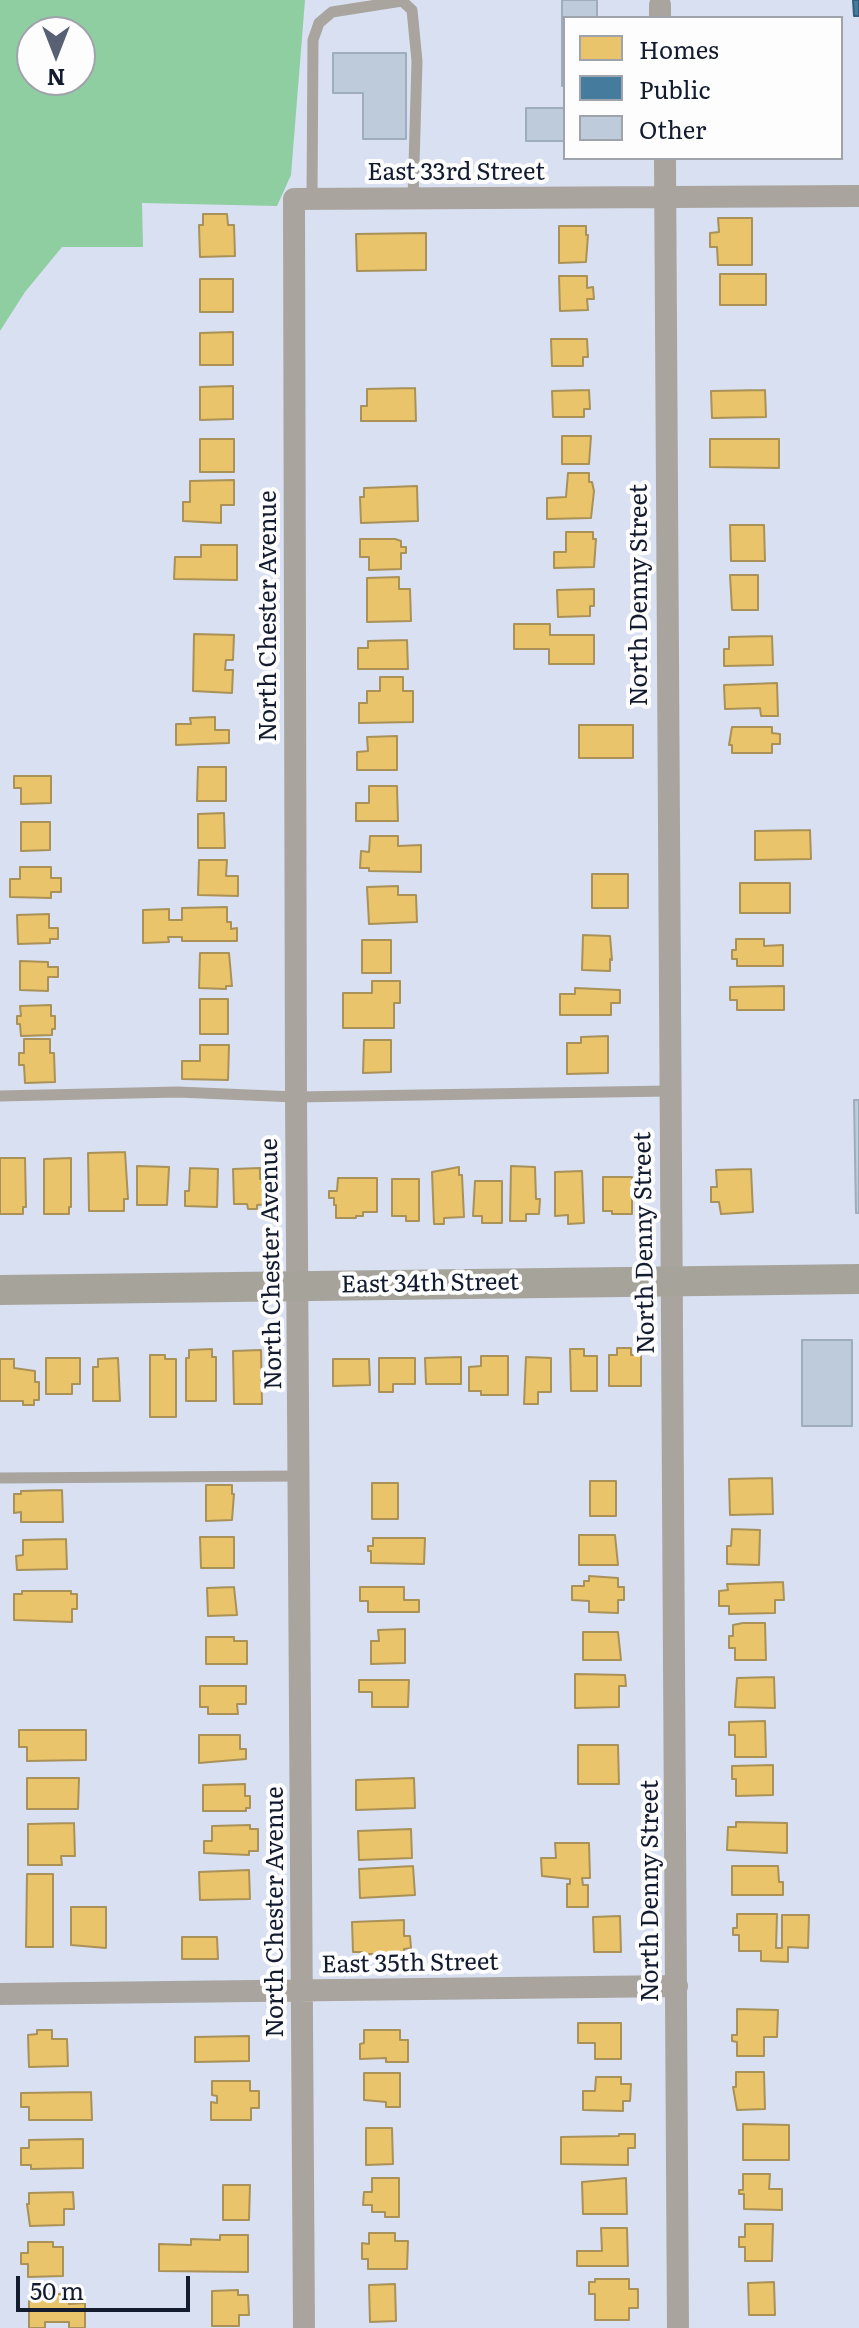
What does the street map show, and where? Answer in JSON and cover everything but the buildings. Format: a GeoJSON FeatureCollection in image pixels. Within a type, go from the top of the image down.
{"type":"FeatureCollection","features":[{"type":"Feature","properties":{"kind":"main road","name":"East 34th Street"},"geometry":{"type":"LineString","coordinates":[[0,1290],[859,1279]]}},
{"type":"Feature","properties":{"kind":"street","name":"North Denny Street"},"geometry":{"type":"LineString","coordinates":[[665,160],[678,2328]]}},
{"type":"Feature","properties":{"kind":"street","name":"East 33rd Street"},"geometry":{"type":"LineString","coordinates":[[303,199],[859,196]]}},
{"type":"Feature","properties":{"kind":"street","name":"North Chester Avenue"},"geometry":{"type":"LineString","coordinates":[[303,199],[296,1097],[304,2328]]}},
{"type":"Feature","properties":{"kind":"street","name":"East 35th Street"},"geometry":{"type":"LineString","coordinates":[[0,1994],[677,1986]]}},
{"type":"Feature","properties":{"kind":"lane"},"geometry":{"type":"LineString","coordinates":[[303,199],[313,40],[319,23],[332,12],[402,1],[412,10],[417,61],[413,199]]}},
{"type":"Feature","properties":{"kind":"lane"},"geometry":{"type":"LineString","coordinates":[[0,1096],[178,1092],[296,1097],[669,1091]]}},
{"type":"Feature","properties":{"kind":"lane"},"geometry":{"type":"LineString","coordinates":[[0,1478],[300,1476]]}},
{"type":"Feature","properties":{"kind":"green space"},"geometry":{"type":"Polygon","coordinates":[[[0,0],[305,0],[291,175],[277,206],[142,203],[143,247],[62,247],[25,292],[0,331],[0,0]]]}}]}
